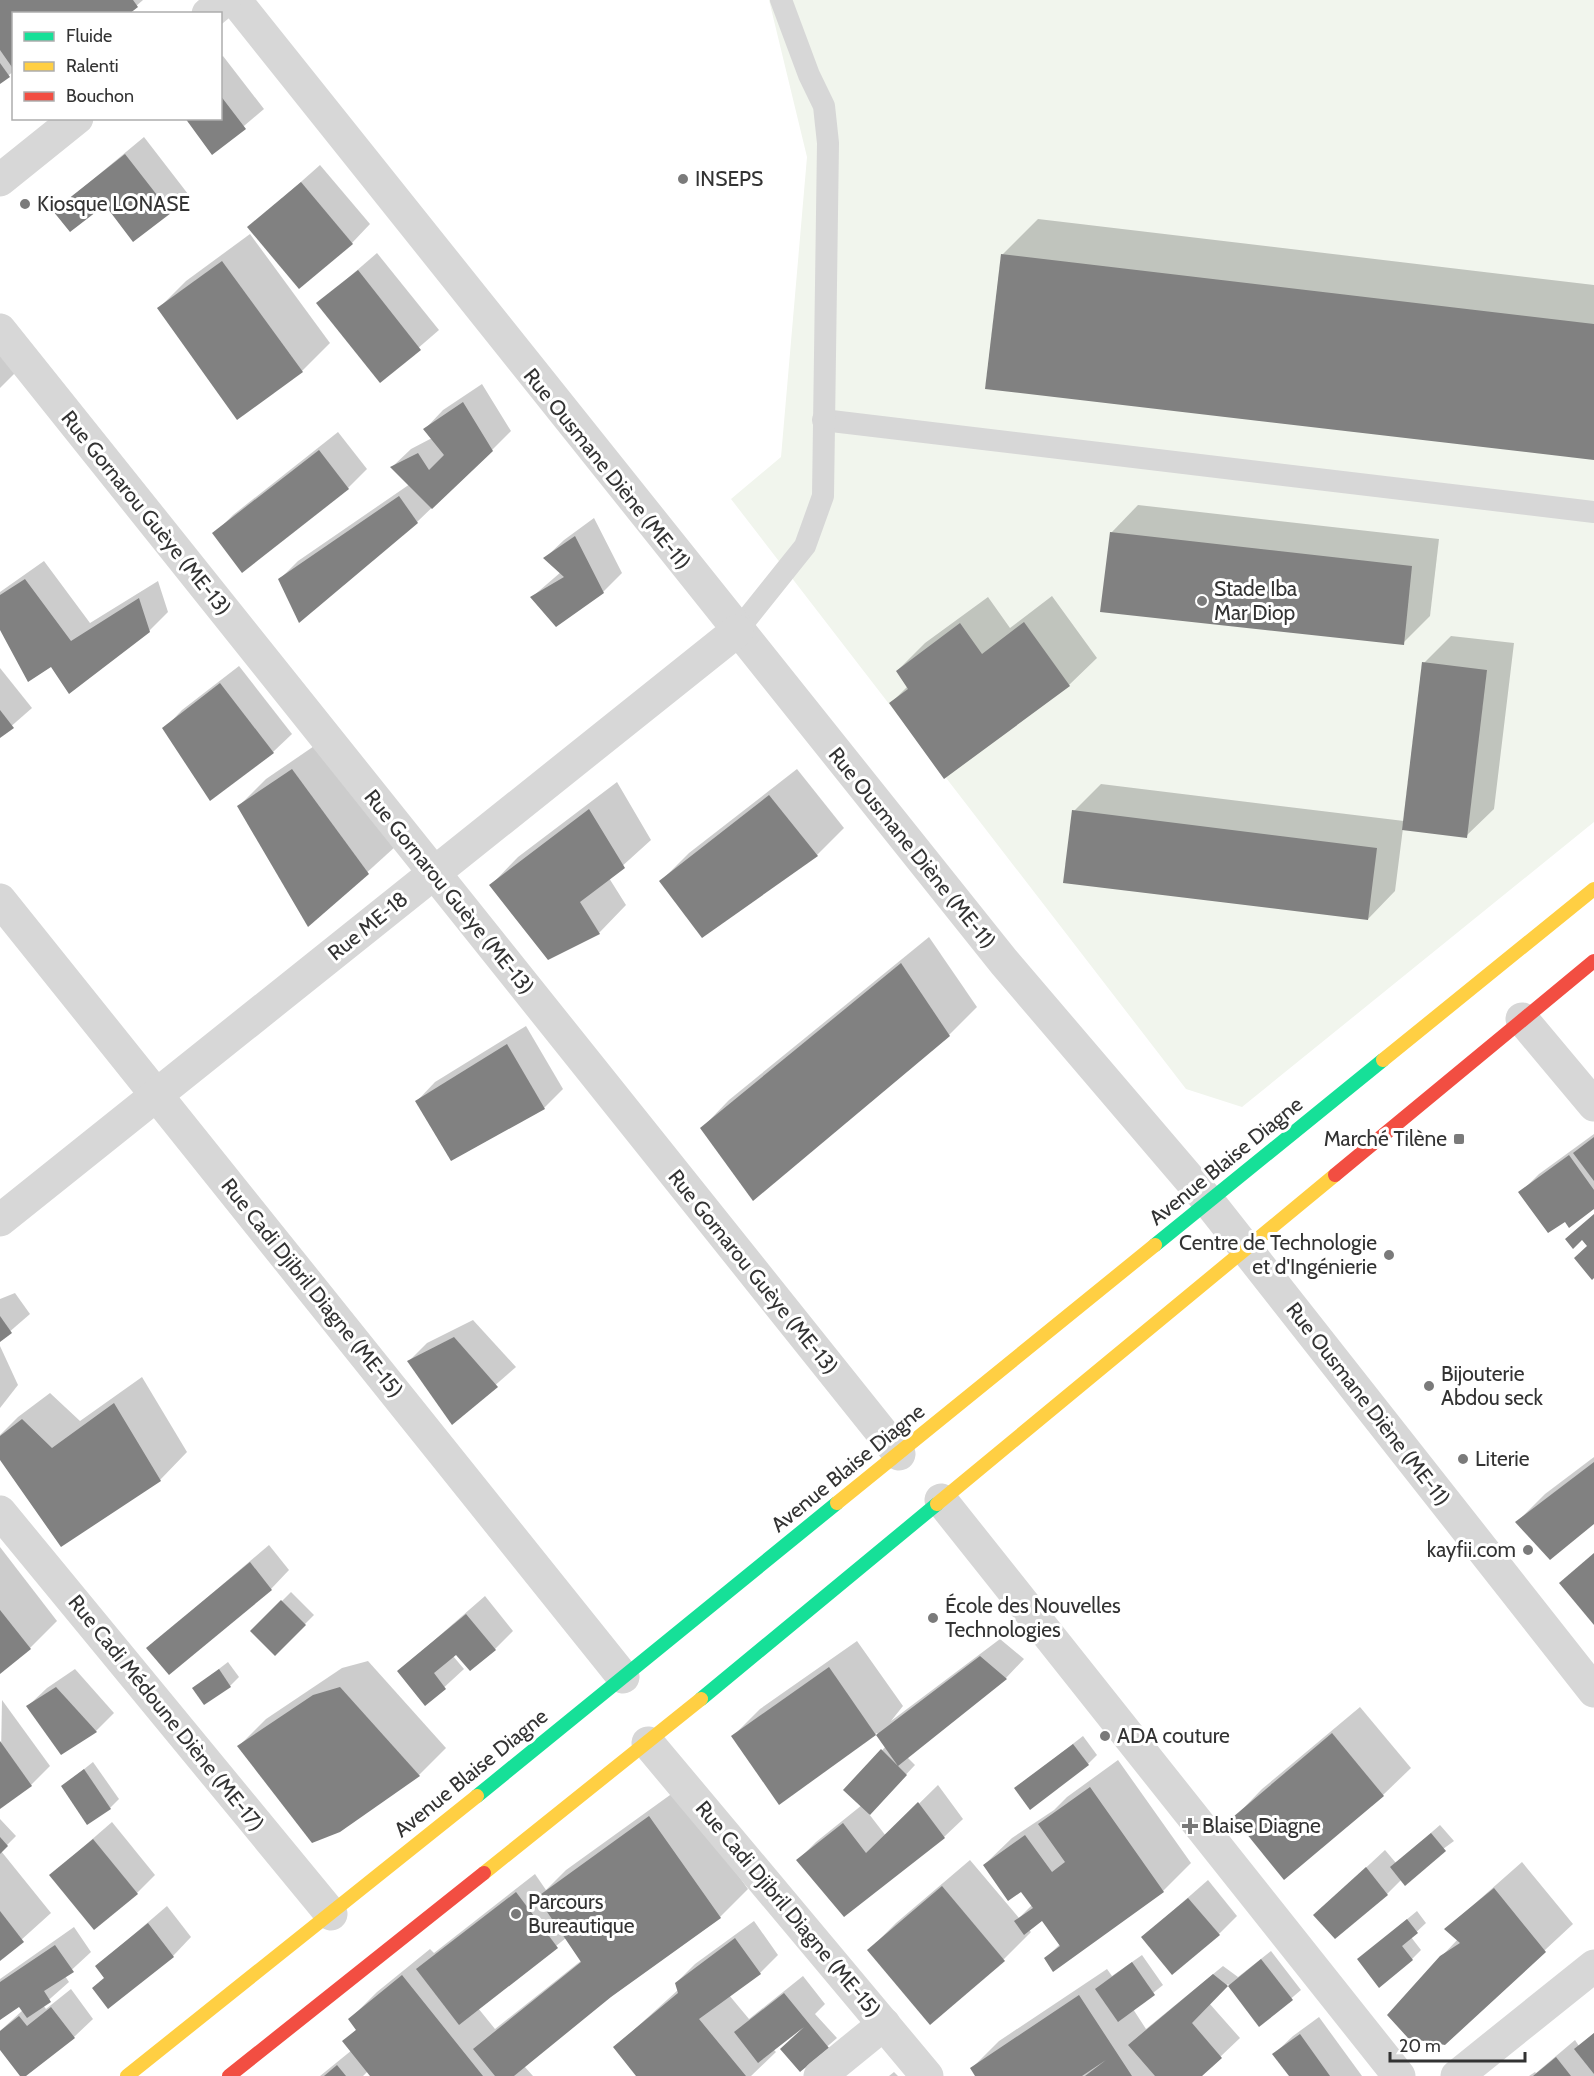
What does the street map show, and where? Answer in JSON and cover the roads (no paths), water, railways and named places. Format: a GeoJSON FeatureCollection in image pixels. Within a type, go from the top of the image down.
{"type":"FeatureCollection","features":[{"type":"Feature","properties":{"kind":"main road","name":"Avenue Blaise Diagne"},"geometry":{"type":"LineString","coordinates":[[127,2076],[331,1914],[1594,889]]}},
{"type":"Feature","properties":{"kind":"main road"},"geometry":{"type":"LineString","coordinates":[[229,2076],[648,1743],[1594,961]]}},
{"type":"Feature","properties":{"kind":"street"},"geometry":{"type":"LineString","coordinates":[[210,12],[225,0]]}},
{"type":"Feature","properties":{"kind":"street","name":"Rue Ousmane Diène (ME-11)"},"geometry":{"type":"LineString","coordinates":[[235,0],[737,631],[1004,962],[1209,1202],[1594,1691]]}},
{"type":"Feature","properties":{"kind":"street"},"geometry":{"type":"LineString","coordinates":[[0,180],[75,120]]}},
{"type":"Feature","properties":{"kind":"street","name":"Rue Gornarou Guèye (ME-13)"},"geometry":{"type":"LineString","coordinates":[[0,330],[899,1454]]}},
{"type":"Feature","properties":{"kind":"street","name":"Rue ME-18"},"geometry":{"type":"LineString","coordinates":[[0,1220],[737,631]]}},
{"type":"Feature","properties":{"kind":"street","name":"Rue Cadi Djibril Diagne (ME-15)"},"geometry":{"type":"LineString","coordinates":[[0,900],[623,1677]]}},
{"type":"Feature","properties":{"kind":"street"},"geometry":{"type":"LineString","coordinates":[[1522,1019],[1594,1105]]}},
{"type":"Feature","properties":{"kind":"street"},"geometry":{"type":"LineString","coordinates":[[941,1500],[1399,2076]]}},
{"type":"Feature","properties":{"kind":"street","name":"Rue Cadi Médoune Diène (ME-17)"},"geometry":{"type":"LineString","coordinates":[[0,1512],[331,1914]]}},
{"type":"Feature","properties":{"kind":"street","name":"Rue Cadi Djibril Diagne (ME-15)"},"geometry":{"type":"LineString","coordinates":[[648,1743],[927,2076]]}},
{"type":"Feature","properties":{"kind":"street"},"geometry":{"type":"LineString","coordinates":[[1457,2076],[1594,1966]]}},
{"type":"Feature","properties":{"kind":"street"},"geometry":{"type":"LineString","coordinates":[[820,2076],[884,2024]]}},
{"type":"Feature","properties":{"kind":"lane"},"geometry":{"type":"LineString","coordinates":[[737,631],[805,546],[823,496],[828,143],[824,105],[809,75],[782,0]]}},
{"type":"Feature","properties":{"kind":"lane"},"geometry":{"type":"LineString","coordinates":[[823,420],[1594,512]]}},
{"type":"Feature","properties":{"kind":"place","name":"INSEPS"},"geometry":{"type":"Point","coordinates":[683,179]}},
{"type":"Feature","properties":{"kind":"place","name":"Kiosque LONASE"},"geometry":{"type":"Point","coordinates":[25,204]}},
{"type":"Feature","properties":{"kind":"place","name":"Stade Iba Mar Diop"},"geometry":{"type":"Point","coordinates":[1202,601]}},
{"type":"Feature","properties":{"kind":"place","name":"Marché Tilène"},"geometry":{"type":"Point","coordinates":[1459,1139]}},
{"type":"Feature","properties":{"kind":"place","name":"Centre de Technologie et d'Ingénierie"},"geometry":{"type":"Point","coordinates":[1389,1255]}},
{"type":"Feature","properties":{"kind":"place","name":"Bijouterie Abdou seck"},"geometry":{"type":"Point","coordinates":[1429,1386]}},
{"type":"Feature","properties":{"kind":"place","name":"Literie"},"geometry":{"type":"Point","coordinates":[1463,1459]}},
{"type":"Feature","properties":{"kind":"place","name":"kayfii.com"},"geometry":{"type":"Point","coordinates":[1528,1550]}},
{"type":"Feature","properties":{"kind":"place","name":"École des Nouvelles Technologies"},"geometry":{"type":"Point","coordinates":[933,1618]}},
{"type":"Feature","properties":{"kind":"place","name":"ADA couture"},"geometry":{"type":"Point","coordinates":[1105,1736]}},
{"type":"Feature","properties":{"kind":"place","name":"Blaise Diagne"},"geometry":{"type":"Point","coordinates":[1190,1826]}},
{"type":"Feature","properties":{"kind":"place","name":"Parcours Bureautique"},"geometry":{"type":"Point","coordinates":[516,1914]}}]}
